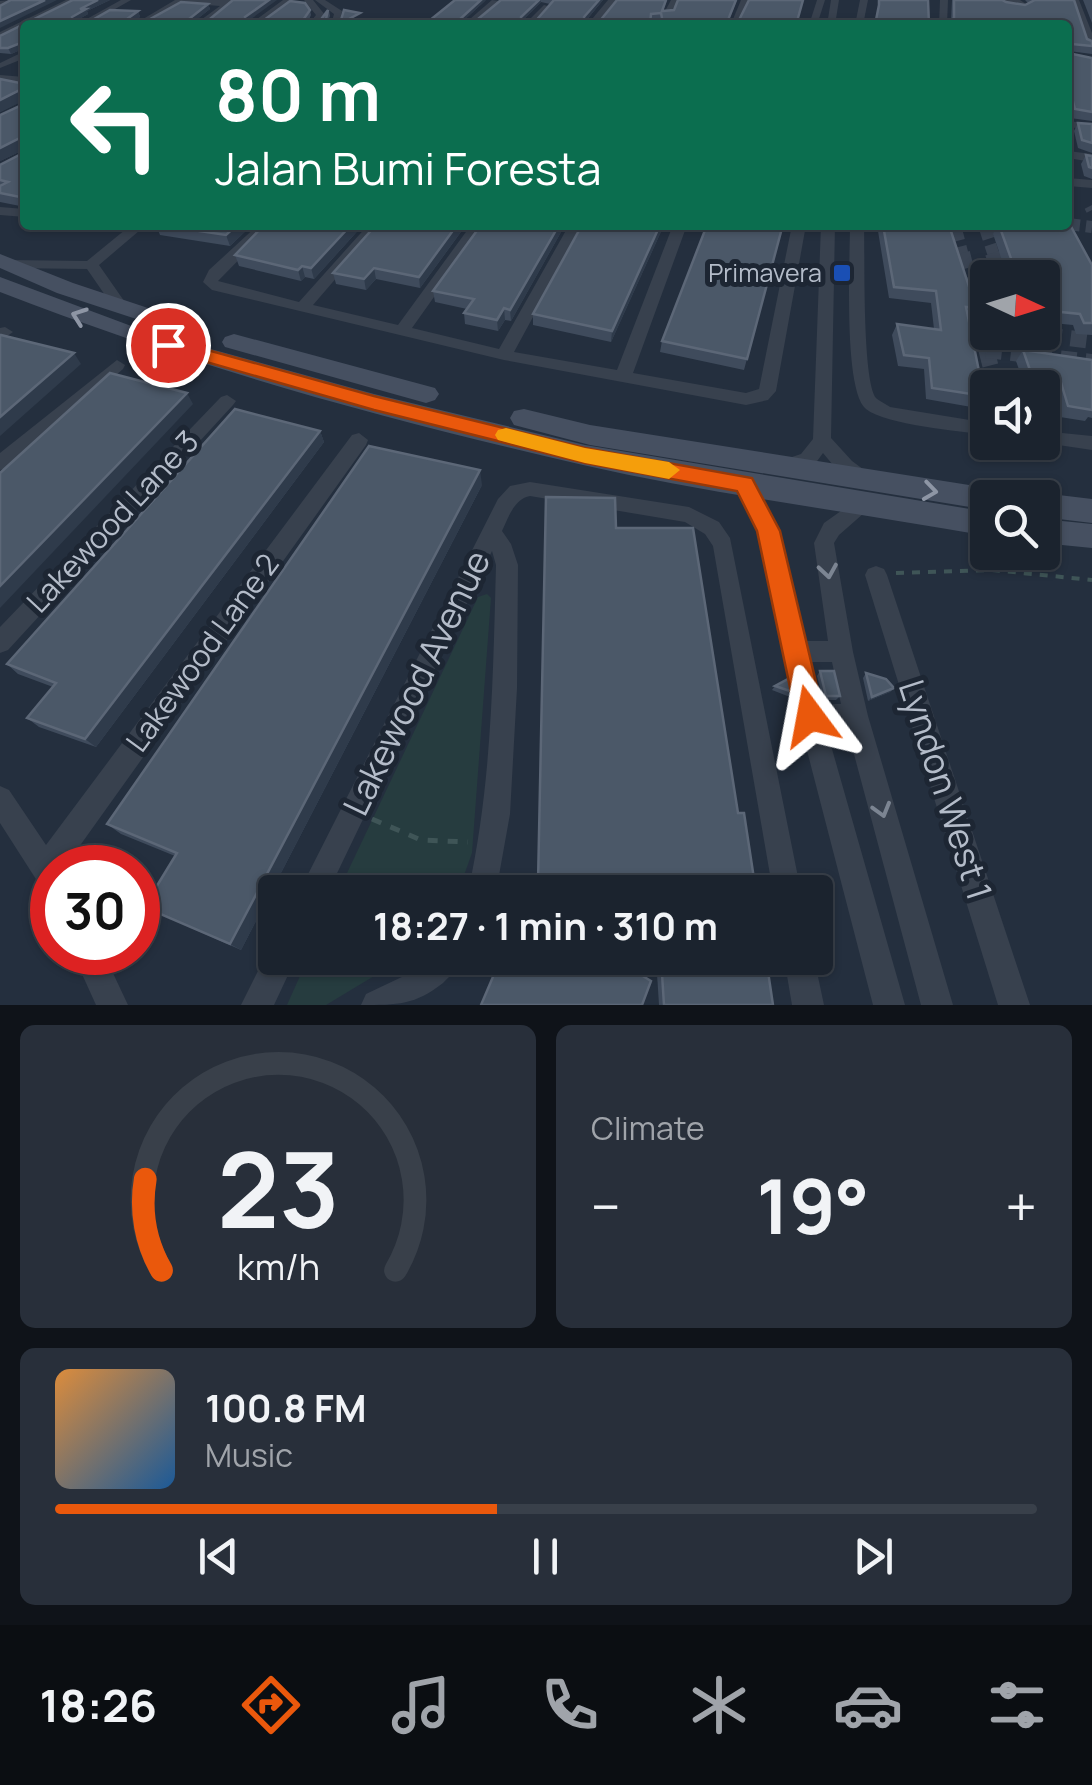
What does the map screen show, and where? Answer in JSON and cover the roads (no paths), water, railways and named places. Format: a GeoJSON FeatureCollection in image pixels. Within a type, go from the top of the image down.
{"type":"FeatureCollection","features":[{"type":"Feature","properties":{"kind":"main road"},"geometry":{"type":"LineString","coordinates":[[3,270],[380,394],[585,456],[744,484],[970,498]]}},
{"type":"Feature","properties":{"kind":"main road"},"geometry":{"type":"LineString","coordinates":[[3,270],[133,335],[380,394],[781,468],[970,520]]}},
{"type":"Feature","properties":{"kind":"main road"},"geometry":{"type":"LineString","coordinates":[[1060,507],[1092,511]]}},
{"type":"Feature","properties":{"kind":"main road"},"geometry":{"type":"LineString","coordinates":[[1060,533],[1092,536]]}},
{"type":"Feature","properties":{"kind":"street"},"geometry":{"type":"LineString","coordinates":[[0,4],[10,0]]}},
{"type":"Feature","properties":{"kind":"street"},"geometry":{"type":"LineString","coordinates":[[32,20],[73,0]]}},
{"type":"Feature","properties":{"kind":"street"},"geometry":{"type":"LineString","coordinates":[[146,20],[181,0],[232,2]]}},
{"type":"Feature","properties":{"kind":"street"},"geometry":{"type":"LineString","coordinates":[[260,20],[289,0]]}},
{"type":"Feature","properties":{"kind":"street"},"geometry":{"type":"LineString","coordinates":[[308,0],[322,15],[317,20]]}},
{"type":"Feature","properties":{"kind":"street"},"geometry":{"type":"LineString","coordinates":[[319,0],[337,11],[339,20]]}},
{"type":"Feature","properties":{"kind":"street"},"geometry":{"type":"LineString","coordinates":[[473,20],[496,0]]}},
{"type":"Feature","properties":{"kind":"street"},"geometry":{"type":"LineString","coordinates":[[595,20],[612,0]]}},
{"type":"Feature","properties":{"kind":"street"},"geometry":{"type":"LineString","coordinates":[[667,11],[674,0]]}},
{"type":"Feature","properties":{"kind":"street"},"geometry":{"type":"LineString","coordinates":[[1005,0],[1002,3],[1014,4]]}},
{"type":"Feature","properties":{"kind":"street"},"geometry":{"type":"LineString","coordinates":[[1075,0],[1092,45]]}},
{"type":"Feature","properties":{"kind":"street"},"geometry":{"type":"LineString","coordinates":[[205,20],[232,2]]}},
{"type":"Feature","properties":{"kind":"street"},"geometry":{"type":"LineString","coordinates":[[89,20],[115,6],[129,4]]}},
{"type":"Feature","properties":{"kind":"street"},"geometry":{"type":"LineString","coordinates":[[533,20],[547,7]]}},
{"type":"Feature","properties":{"kind":"street"},"geometry":{"type":"LineString","coordinates":[[148,8],[164,10]]}},
{"type":"Feature","properties":{"kind":"street"},"geometry":{"type":"LineString","coordinates":[[3,270],[90,265],[134,230]]}},
{"type":"Feature","properties":{"kind":"street"},"geometry":{"type":"LineString","coordinates":[[261,230],[214,273],[210,282],[217,287],[504,355],[736,398],[762,396],[767,391],[797,230]]}},
{"type":"Feature","properties":{"kind":"street"},"geometry":{"type":"LineString","coordinates":[[302,308],[371,230]]}},
{"type":"Feature","properties":{"kind":"street"},"geometry":{"type":"LineString","coordinates":[[401,332],[474,230]]}},
{"type":"Feature","properties":{"kind":"street"},"geometry":{"type":"LineString","coordinates":[[504,355],[573,230]]}},
{"type":"Feature","properties":{"kind":"street"},"geometry":{"type":"LineString","coordinates":[[623,377],[678,230]]}},
{"type":"Feature","properties":{"kind":"street"},"geometry":{"type":"LineString","coordinates":[[781,468],[808,459],[822,440],[828,230]]}},
{"type":"Feature","properties":{"kind":"street"},"geometry":{"type":"LineString","coordinates":[[857,230],[859,348],[864,390],[870,402],[885,412],[970,426]]}},
{"type":"Feature","properties":{"kind":"street"},"geometry":{"type":"LineString","coordinates":[[90,265],[121,308]]}},
{"type":"Feature","properties":{"kind":"street"},"geometry":{"type":"LineString","coordinates":[[0,463],[117,364]]}},
{"type":"Feature","properties":{"kind":"street","name":"Lakewood Lane 3"},"geometry":{"type":"LineString","coordinates":[[0,643],[226,402]]}},
{"type":"Feature","properties":{"kind":"street"},"geometry":{"type":"LineString","coordinates":[[1060,439],[1092,443]]}},
{"type":"Feature","properties":{"kind":"street","name":"Lakewood Lane 2"},"geometry":{"type":"LineString","coordinates":[[71,845],[359,440]]}},
{"type":"Feature","properties":{"kind":"street"},"geometry":{"type":"LineString","coordinates":[[822,440],[868,494],[831,529],[824,543],[841,652],[856,716],[937,1005]]}},
{"type":"Feature","properties":{"kind":"street"},"geometry":{"type":"LineString","coordinates":[[744,484],[768,531],[810,716],[889,1005]]}},
{"type":"Feature","properties":{"kind":"street"},"geometry":{"type":"LineString","coordinates":[[492,533],[505,504],[517,491],[530,488],[689,515],[712,528],[722,544],[784,875]]}},
{"type":"Feature","properties":{"kind":"street","name":"Lakewood Avenue"},"geometry":{"type":"LineString","coordinates":[[322,875],[492,533],[501,544],[508,565],[492,844],[486,875]]}},
{"type":"Feature","properties":{"kind":"street","name":"Lyndon West 1"},"geometry":{"type":"LineString","coordinates":[[876,574],[1014,1005]]}},
{"type":"Feature","properties":{"kind":"street"},"geometry":{"type":"LineString","coordinates":[[795,651],[841,652]]}},
{"type":"Feature","properties":{"kind":"street"},"geometry":{"type":"LineString","coordinates":[[810,716],[856,716]]}},
{"type":"Feature","properties":{"kind":"street"},"geometry":{"type":"LineString","coordinates":[[0,799],[31,845]]}},
{"type":"Feature","properties":{"kind":"street"},"geometry":{"type":"LineString","coordinates":[[98,975],[112,1005]]}},
{"type":"Feature","properties":{"kind":"street"},"geometry":{"type":"LineString","coordinates":[[257,1005],[272,975]]}},
{"type":"Feature","properties":{"kind":"street"},"geometry":{"type":"LineString","coordinates":[[376,1005],[416,986],[428,975]]}},
{"type":"Feature","properties":{"kind":"street"},"geometry":{"type":"LineString","coordinates":[[802,975],[808,1005]]}},
{"type":"Feature","properties":{"kind":"tunnel"},"geometry":{"type":"LineString","coordinates":[[1090,206],[1092,210]]}},
{"type":"Feature","properties":{"kind":"tunnel"},"geometry":{"type":"LineString","coordinates":[[1072,224],[1092,227]]}},
{"type":"Feature","properties":{"kind":"tunnel"},"geometry":{"type":"LineString","coordinates":[[956,230],[963,256]]}},
{"type":"Feature","properties":{"kind":"tunnel"},"geometry":{"type":"LineString","coordinates":[[986,230],[994,256]]}},
{"type":"Feature","properties":{"kind":"tunnel"},"geometry":{"type":"LineString","coordinates":[[1003,230],[1021,232]]}},
{"type":"Feature","properties":{"kind":"tunnel"},"geometry":{"type":"LineString","coordinates":[[962,253],[986,350]]}},
{"type":"Feature","properties":{"kind":"tunnel"},"geometry":{"type":"LineString","coordinates":[[993,253],[995,260]]}},
{"type":"Feature","properties":{"kind":"tunnel"},"geometry":{"type":"LineString","coordinates":[[1060,337],[1092,341]]}},
{"type":"Feature","properties":{"kind":"tunnel"},"geometry":{"type":"LineString","coordinates":[[986,350],[1092,362]]}},
{"type":"Feature","properties":{"kind":"tunnel"},"geometry":{"type":"LineString","coordinates":[[986,350],[991,370]]}},
{"type":"Feature","properties":{"kind":"place","name":"Primavera"},"geometry":{"type":"Point","coordinates":[842,273]}}]}
